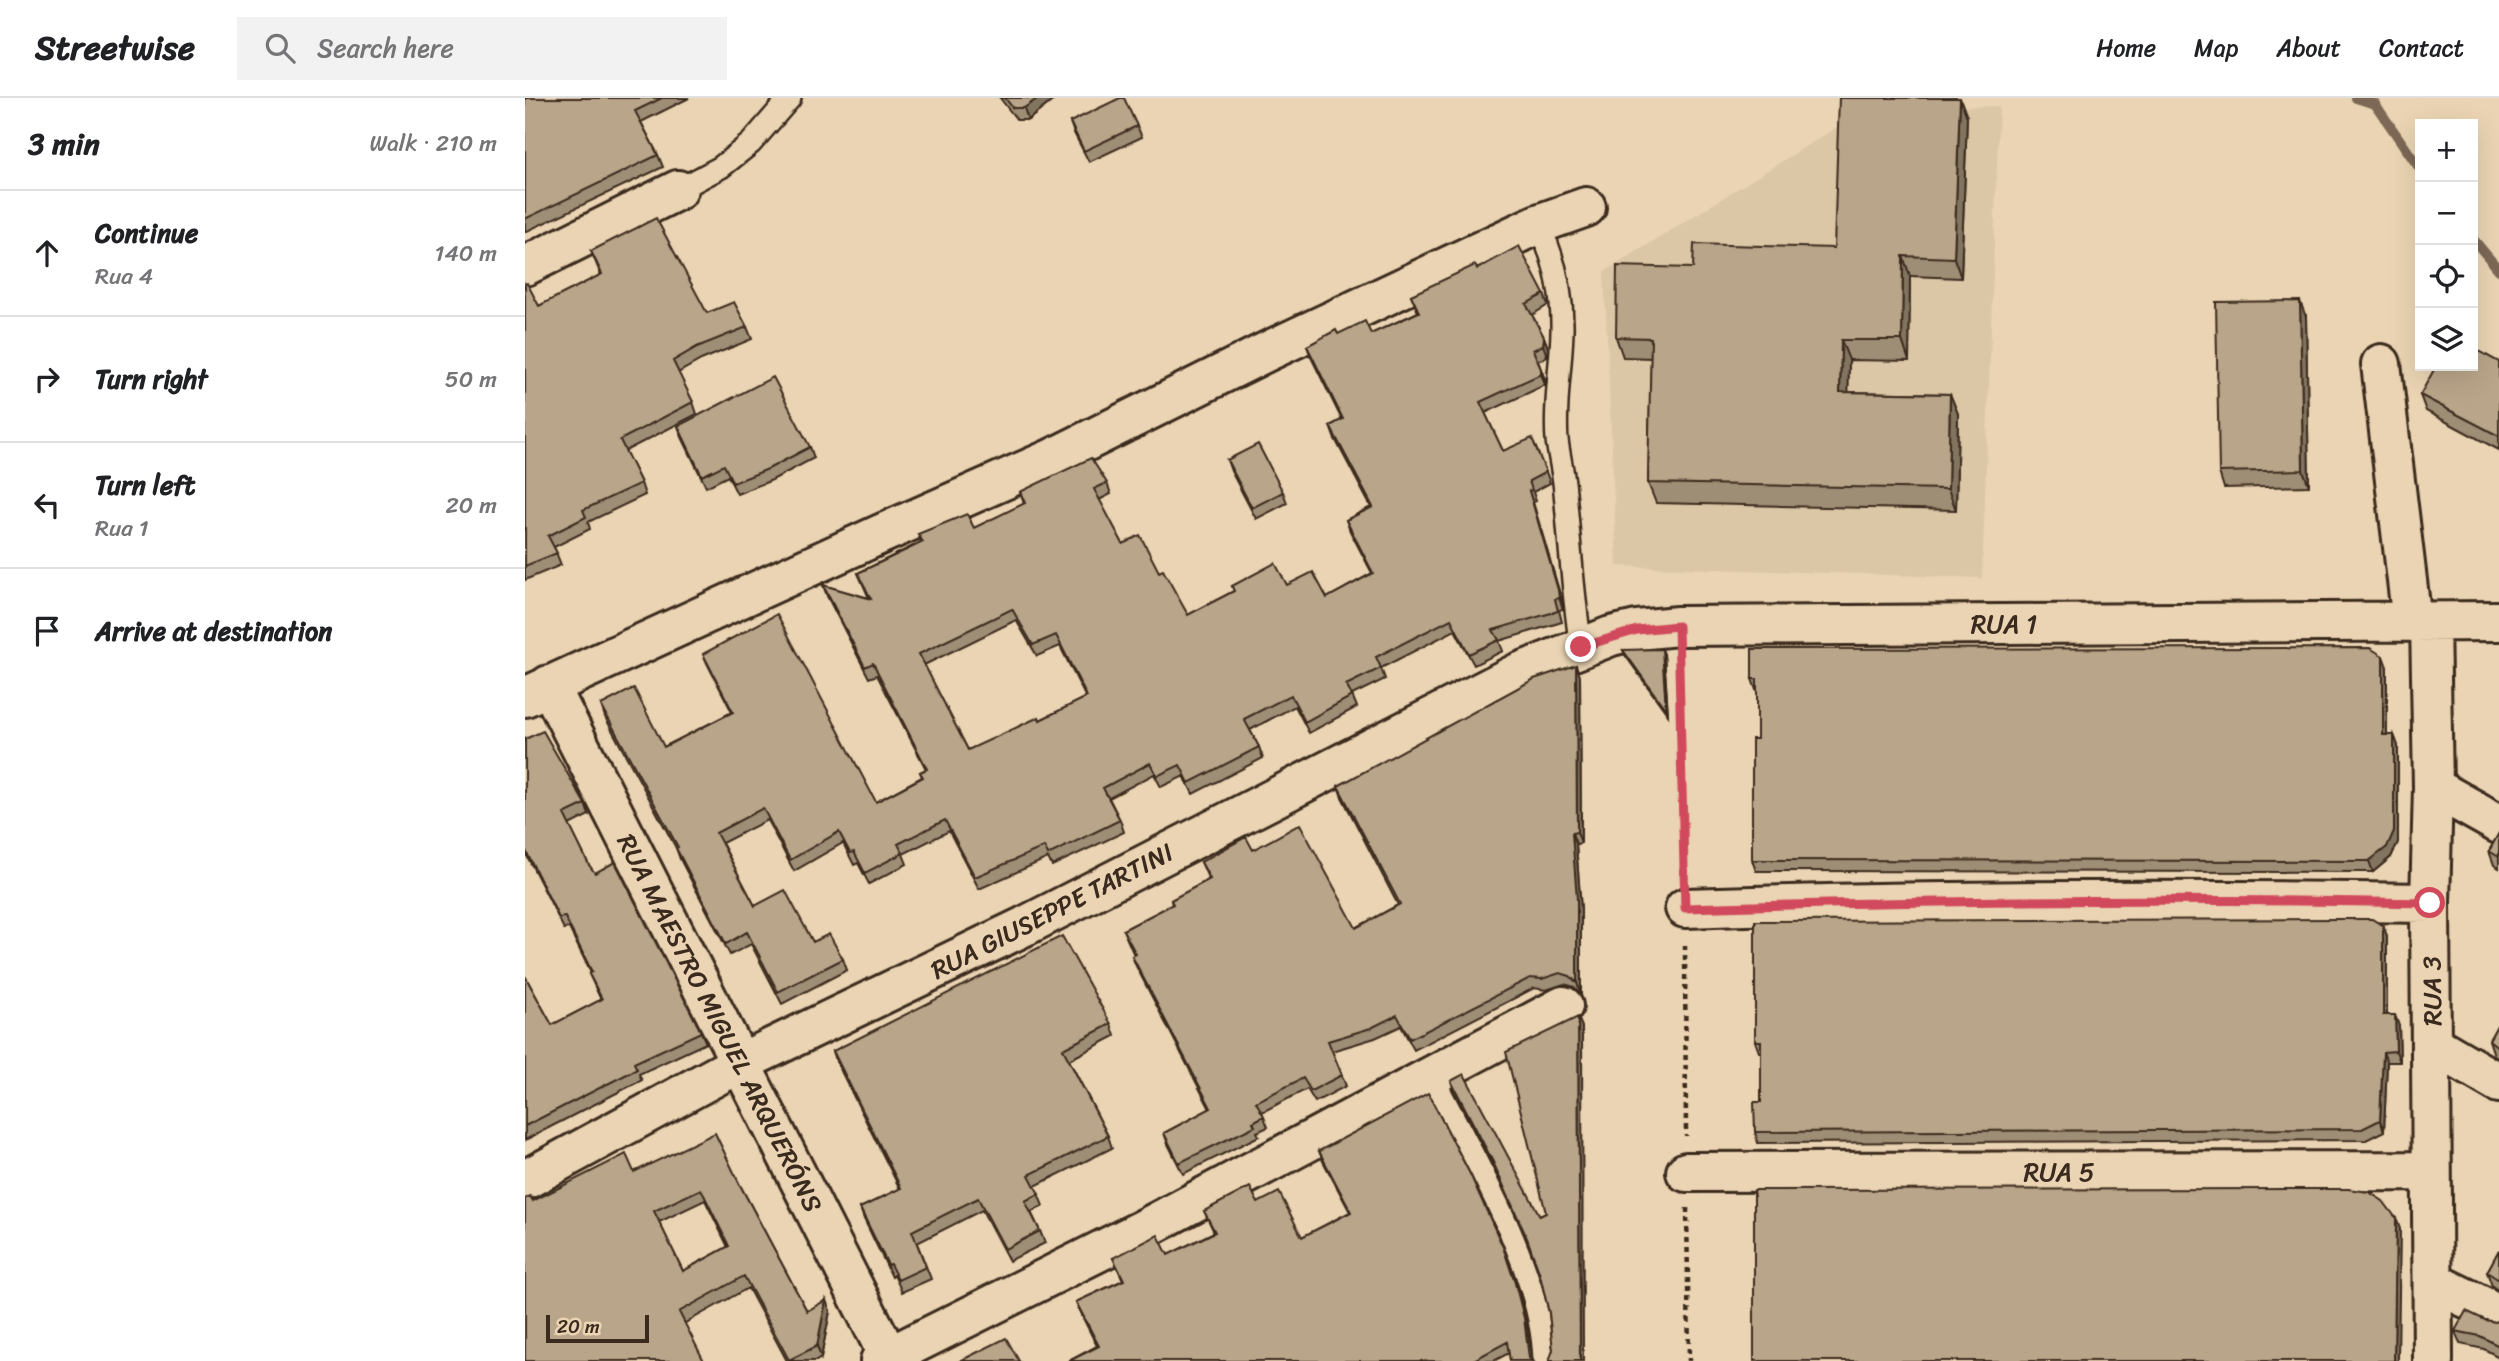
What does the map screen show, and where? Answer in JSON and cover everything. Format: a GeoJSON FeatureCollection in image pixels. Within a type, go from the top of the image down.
{"type":"FeatureCollection","features":[{"type":"Feature","properties":{"kind":"street"},"geometry":{"type":"LineString","coordinates":[[525,266],[678,190]]}},
{"type":"Feature","properties":{"kind":"street"},"geometry":{"type":"LineString","coordinates":[[537,691],[1049,460],[1268,351],[1538,224],[1586,207]]}},
{"type":"Feature","properties":{"kind":"street","name":"RUA 3"},"geometry":{"type":"LineString","coordinates":[[2381,364],[2421,622],[2433,787],[2430,903],[2433,1361]]}},
{"type":"Feature","properties":{"kind":"street","name":"RUA 1"},"geometry":{"type":"LineString","coordinates":[[1581,647],[1637,630],[1678,626],[2499,621]]}},
{"type":"Feature","properties":{"kind":"street","name":"RUA GIUSEPPE TARTINI"},"geometry":{"type":"LineString","coordinates":[[525,1180],[740,1063],[1025,926],[1518,673],[1581,647]]}},
{"type":"Feature","properties":{"kind":"street","name":"RUA MAESTRO MIGUEL ARQUERÓNS"},"geometry":{"type":"LineString","coordinates":[[537,691],[740,1063],[887,1359]]}},
{"type":"Feature","properties":{"kind":"street"},"geometry":{"type":"LineString","coordinates":[[2433,787],[2499,824]]}},
{"type":"Feature","properties":{"kind":"street"},"geometry":{"type":"LineString","coordinates":[[1685,908],[1905,901],[2246,900],[2430,903]]}},
{"type":"Feature","properties":{"kind":"street"},"geometry":{"type":"LineString","coordinates":[[887,1359],[1154,1224],[1563,1006]]}},
{"type":"Feature","properties":{"kind":"street"},"geometry":{"type":"LineString","coordinates":[[2432,1044],[2499,1083]]}},
{"type":"Feature","properties":{"kind":"street","name":"RUA 5"},"geometry":{"type":"LineString","coordinates":[[1686,1172],[2431,1171]]}},
{"type":"Feature","properties":{"kind":"street"},"geometry":{"type":"LineString","coordinates":[[2433,1282],[2499,1314]]}},
{"type":"Feature","properties":{"kind":"lane"},"geometry":{"type":"LineString","coordinates":[[678,190],[721,167],[751,143],[790,98]]}},
{"type":"Feature","properties":{"kind":"lane"},"geometry":{"type":"LineString","coordinates":[[1538,224],[1551,249],[1556,268],[1562,332],[1557,378],[1557,439],[1565,489],[1581,647]]}},
{"type":"Feature","properties":{"kind":"lane"},"geometry":{"type":"LineString","coordinates":[[1432,1076],[1509,1228],[1535,1306],[1542,1334],[1544,1361]]}},
{"type":"Feature","properties":{"kind":"path"},"geometry":{"type":"LineString","coordinates":[[1678,626],[1685,908],[1689,1361]]}},
{"type":"Feature","properties":{"kind":"shaded area"},"geometry":{"type":"Polygon","coordinates":[[[1999,106],[1982,578],[1617,566],[1604,272],[1866,109],[1999,106]]]}},
{"type":"Feature","properties":{"kind":"building"},"geometry":{"type":"Polygon","coordinates":[[[525,98],[662,98],[635,111],[658,155],[525,219],[525,98]]]}},
{"type":"Feature","properties":{"kind":"building"},"geometry":{"type":"Polygon","coordinates":[[[1005,98],[1038,98],[1024,108],[1013,108],[1005,98]]]}},
{"type":"Feature","properties":{"kind":"building"},"geometry":{"type":"Polygon","coordinates":[[[1124,98],[1137,126],[1084,151],[1070,122],[1124,98]]]}},
{"type":"Feature","properties":{"kind":"building"},"geometry":{"type":"Polygon","coordinates":[[[1839,98],[1960,98],[1954,258],[1903,256],[1902,340],[1841,340],[1840,392],[1950,394],[1948,489],[1648,483],[1651,338],[1616,337],[1617,266],[1693,268],[1694,244],[1834,248],[1839,98]]]}},
{"type":"Feature","properties":{"kind":"building"},"geometry":{"type":"Polygon","coordinates":[[[656,218],[707,313],[734,302],[747,327],[697,347],[673,361],[693,402],[620,440],[641,483],[583,510],[586,517],[548,536],[557,553],[525,566],[525,284],[527,283],[539,306],[602,274],[591,251],[656,218]]]}},
{"type":"Feature","properties":{"kind":"building"},"geometry":{"type":"Polygon","coordinates":[[[1519,246],[1544,294],[1526,304],[1544,337],[1543,345],[1533,350],[1541,374],[1480,402],[1503,451],[1532,438],[1546,472],[1529,481],[1532,490],[1529,491],[1558,590],[1559,598],[1555,599],[1558,611],[1493,630],[1499,640],[1469,654],[1451,619],[1376,657],[1381,668],[1346,685],[1352,696],[1305,722],[1291,695],[1244,719],[1259,747],[1189,783],[1180,765],[1157,776],[1150,763],[1103,788],[1120,820],[1048,855],[1044,847],[975,877],[945,820],[898,844],[903,853],[865,873],[839,832],[790,860],[763,808],[716,833],[755,906],[785,890],[813,942],[829,934],[843,959],[778,992],[747,932],[726,944],[676,848],[678,847],[601,705],[634,688],[664,747],[733,712],[703,654],[777,614],[876,802],[923,777],[920,772],[927,769],[873,663],[865,667],[823,585],[871,599],[858,573],[923,542],[918,534],[967,514],[974,528],[1025,503],[1020,492],[1091,458],[1107,483],[1094,489],[1123,544],[1140,535],[1159,572],[1163,570],[1188,615],[1234,591],[1232,586],[1275,563],[1287,585],[1313,572],[1327,598],[1373,573],[1346,520],[1373,507],[1330,426],[1343,419],[1307,346],[1336,330],[1338,334],[1365,321],[1371,334],[1419,312],[1411,295],[1475,265],[1477,269],[1519,246]],[[1012,609],[919,654],[968,750],[1087,697],[1056,635],[1033,645],[1012,609]]]}},
{"type":"Feature","properties":{"kind":"building"},"geometry":{"type":"Polygon","coordinates":[[[2300,301],[2303,470],[2219,472],[2216,302],[2300,301]]]}},
{"type":"Feature","properties":{"kind":"building"},"geometry":{"type":"Polygon","coordinates":[[[2478,351],[2499,362],[2499,436],[2420,395],[2433,371],[2478,371],[2478,351]]]}},
{"type":"Feature","properties":{"kind":"building"},"geometry":{"type":"Polygon","coordinates":[[[773,377],[810,447],[768,469],[733,483],[724,465],[702,476],[678,426],[773,377]]]}},
{"type":"Feature","properties":{"kind":"building"},"geometry":{"type":"Polygon","coordinates":[[[1258,444],[1283,492],[1252,508],[1227,460],[1258,444]]]}},
{"type":"Feature","properties":{"kind":"building"},"geometry":{"type":"Polygon","coordinates":[[[2370,648],[2383,656],[2383,735],[2394,735],[2394,831],[2387,847],[2369,861],[1752,860],[1752,739],[1757,739],[1757,679],[1752,679],[1752,649],[2370,648]]]}},
{"type":"Feature","properties":{"kind":"building"},"geometry":{"type":"Polygon","coordinates":[[[1662,649],[1666,710],[1623,650],[1662,649]]]}},
{"type":"Feature","properties":{"kind":"building"},"geometry":{"type":"Polygon","coordinates":[[[1576,665],[1577,832],[1572,833],[1577,900],[1577,983],[1570,976],[1560,973],[1542,979],[1530,978],[1410,1039],[1397,1015],[1371,1028],[1328,1041],[1342,1075],[1311,1091],[1303,1078],[1256,1102],[1264,1116],[1253,1122],[1255,1126],[1179,1163],[1164,1133],[1211,1108],[1132,956],[1136,954],[1123,930],[1173,904],[1171,900],[1210,879],[1201,862],[1246,837],[1253,850],[1300,824],[1356,928],[1400,904],[1338,786],[1534,679],[1576,665]]]}},
{"type":"Feature","properties":{"kind":"building"},"geometry":{"type":"Polygon","coordinates":[[[543,731],[585,804],[564,814],[589,865],[595,873],[615,862],[701,1032],[634,1063],[637,1069],[525,1126],[525,976],[552,1025],[602,999],[565,917],[559,918],[525,849],[525,739],[543,731]]]}},
{"type":"Feature","properties":{"kind":"building"},"geometry":{"type":"Polygon","coordinates":[[[2499,833],[2499,857],[2489,851],[2499,833]]]}},
{"type":"Feature","properties":{"kind":"building"},"geometry":{"type":"Polygon","coordinates":[[[2372,919],[2383,926],[2383,1015],[2395,1015],[2396,1051],[2383,1052],[2380,1120],[2362,1129],[1755,1132],[1754,1102],[1761,1102],[1761,1041],[1755,1041],[1755,921],[2372,919]]]}},
{"type":"Feature","properties":{"kind":"building"},"geometry":{"type":"Polygon","coordinates":[[[1062,936],[1111,1024],[1063,1049],[1108,1136],[1029,1175],[1039,1194],[1025,1201],[1040,1231],[1005,1249],[978,1198],[912,1231],[926,1267],[898,1280],[860,1208],[901,1188],[833,1051],[1062,936]]]}},
{"type":"Feature","properties":{"kind":"building"},"geometry":{"type":"Polygon","coordinates":[[[1578,1017],[1580,1361],[1549,1361],[1553,1350],[1549,1313],[1540,1275],[1527,1238],[1493,1162],[1451,1081],[1464,1074],[1540,1216],[1546,1213],[1506,1052],[1578,1017]]]}},
{"type":"Feature","properties":{"kind":"building"},"geometry":{"type":"Polygon","coordinates":[[[2499,1022],[2499,1048],[2489,1040],[2499,1022]]]}},
{"type":"Feature","properties":{"kind":"building"},"geometry":{"type":"Polygon","coordinates":[[[1428,1093],[1470,1174],[1503,1247],[1524,1318],[1529,1358],[1533,1361],[1510,1361],[1507,1342],[1472,1361],[1069,1361],[1099,1346],[1076,1302],[1124,1280],[1113,1258],[1158,1235],[1168,1255],[1215,1232],[1204,1211],[1250,1187],[1258,1203],[1279,1192],[1302,1237],[1351,1212],[1319,1151],[1428,1093]]]}},
{"type":"Feature","properties":{"kind":"building"},"geometry":{"type":"Polygon","coordinates":[[[715,1133],[807,1311],[826,1300],[817,1346],[789,1360],[744,1276],[679,1312],[704,1361],[525,1361],[525,1199],[530,1196],[533,1201],[626,1154],[634,1172],[715,1133]],[[701,1189],[654,1211],[683,1271],[729,1246],[701,1189]]]}},
{"type":"Feature","properties":{"kind":"building"},"geometry":{"type":"Polygon","coordinates":[[[2348,1189],[2369,1192],[2383,1201],[2396,1218],[2394,1361],[1754,1361],[1754,1190],[2348,1189]]]}},
{"type":"Feature","properties":{"kind":"building"},"geometry":{"type":"Polygon","coordinates":[[[2499,1250],[2499,1280],[2487,1272],[2499,1250]]]}},
{"type":"Feature","properties":{"kind":"building"},"geometry":{"type":"Polygon","coordinates":[[[2466,1311],[2485,1320],[2499,1321],[2499,1346],[2480,1336],[2455,1331],[2466,1311]]]}},
{"type":"Feature","properties":{"kind":"building"},"geometry":{"type":"Polygon","coordinates":[[[1006,1338],[1019,1361],[960,1361],[1006,1338]]]}},
{"type":"Feature","properties":{"kind":"waterway"},"geometry":{"type":"LineString","coordinates":[[2356,98],[2375,104],[2415,162]]}},
{"type":"Feature","properties":{"kind":"waterway"},"geometry":{"type":"LineString","coordinates":[[2478,245],[2499,270]]}},
{"type":"Feature","properties":{"kind":"route"},"geometry":{"type":"LineString","coordinates":[[1581,647],[1637,630],[1678,626],[1685,908],[1905,901],[2246,900],[2430,903]]}}]}
